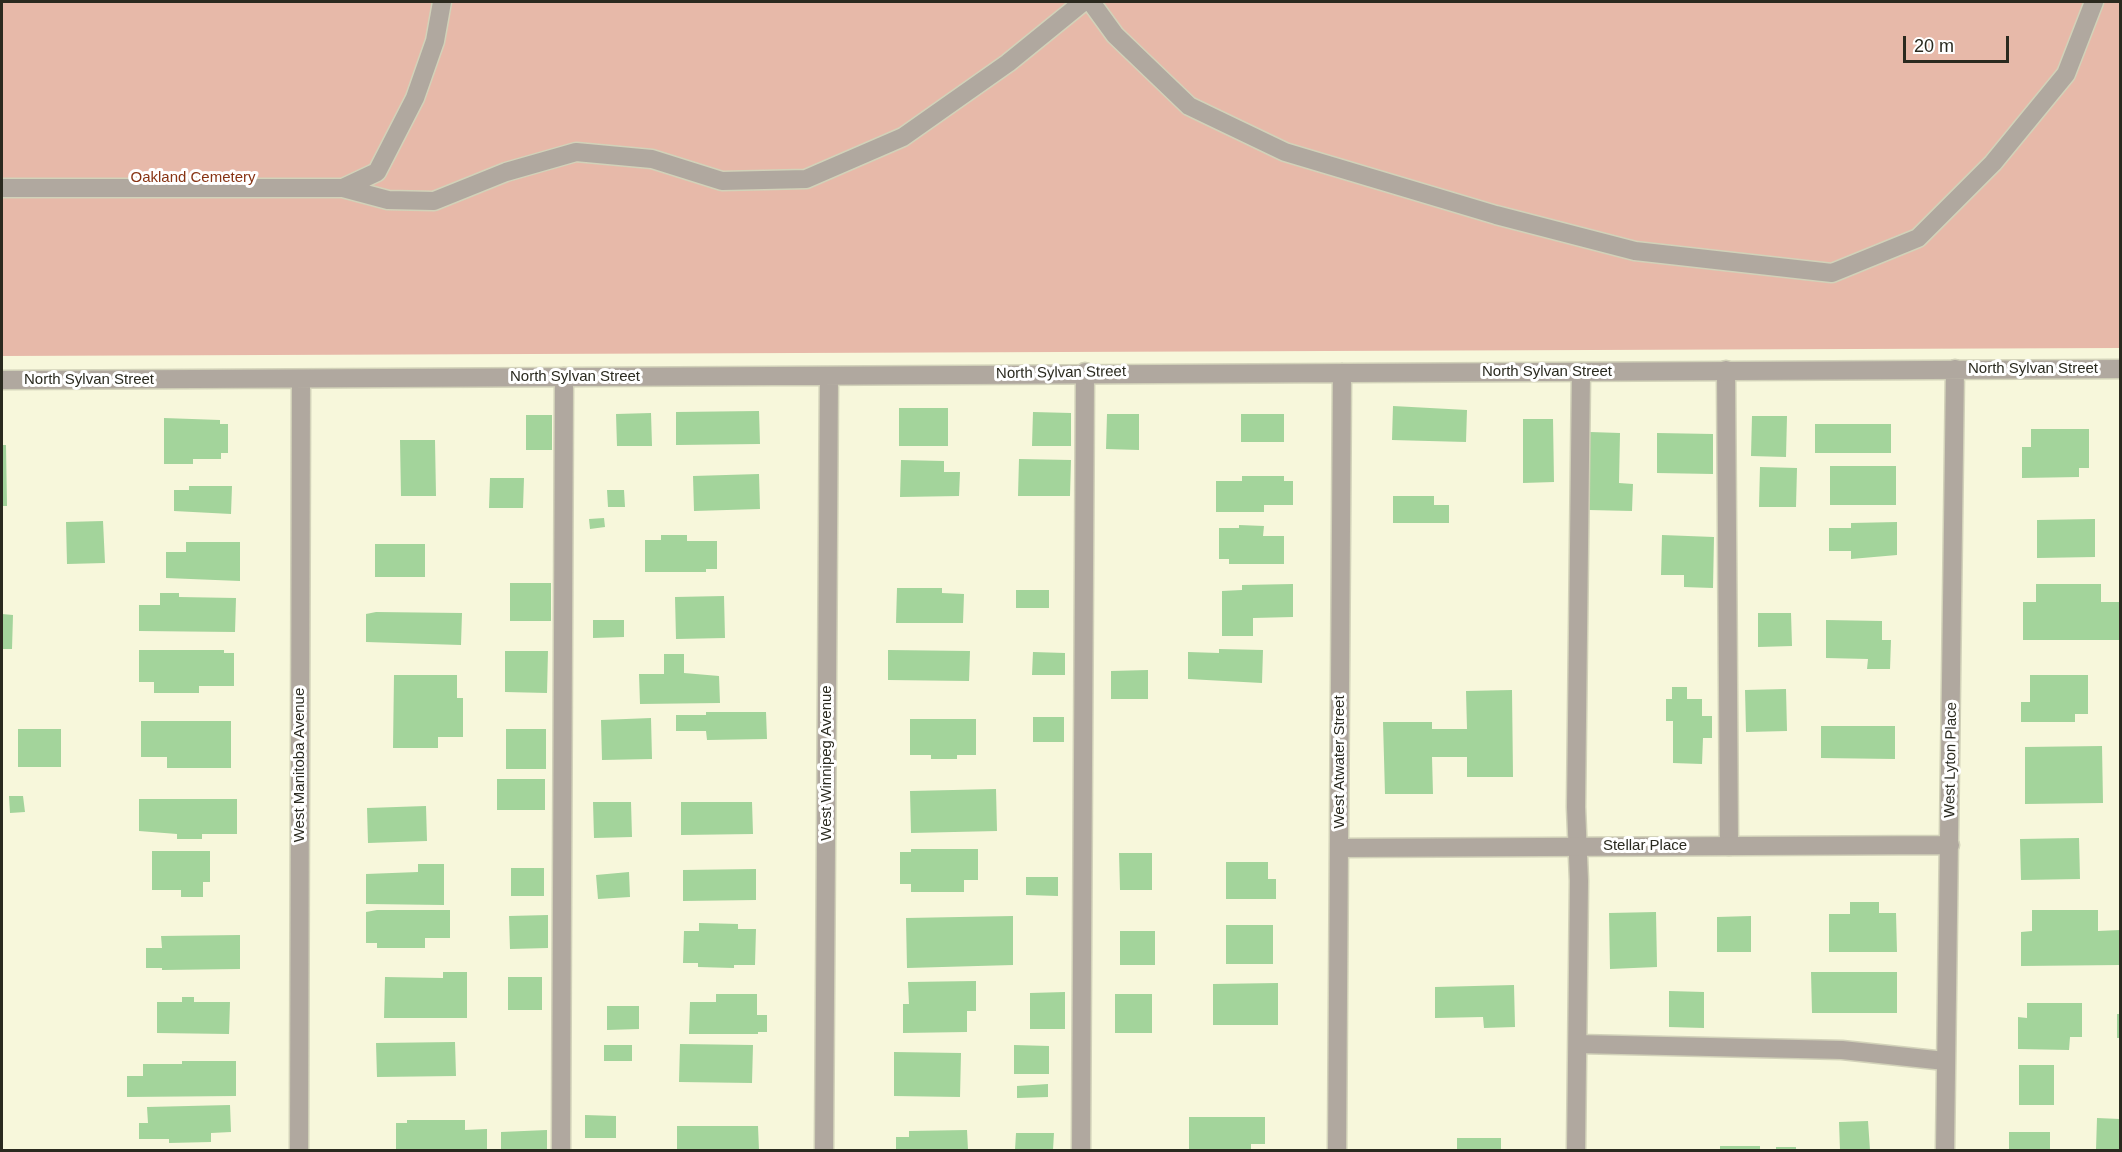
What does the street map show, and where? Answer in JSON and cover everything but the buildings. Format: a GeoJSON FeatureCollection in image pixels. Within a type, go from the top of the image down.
{"type":"FeatureCollection","features":[{"type":"Feature","properties":{"kind":"street"},"geometry":{"type":"LineString","coordinates":[[343,188],[376,172],[415,98],[435,41],[442,2]]}},
{"type":"Feature","properties":{"kind":"street"},"geometry":{"type":"LineString","coordinates":[[2,188],[343,188],[388,200],[434,201],[506,172],[576,152],[652,159],[722,181],[806,179],[903,136],[1008,63],[1083,2]]}},
{"type":"Feature","properties":{"kind":"street"},"geometry":{"type":"LineString","coordinates":[[1091,2],[1115,35],[1189,106],[1285,152],[1496,215],[1635,251],[1832,273],[1918,238],[1993,163],[2066,74],[2094,2]]}},
{"type":"Feature","properties":{"kind":"street","name":"West Lyton Place"},"geometry":{"type":"LineString","coordinates":[[1945,1150],[1955,369]]}},
{"type":"Feature","properties":{"kind":"street","name":"North Sylvan Street"},"geometry":{"type":"LineString","coordinates":[[2,381],[829,376],[1085,372],[2121,369]]}},
{"type":"Feature","properties":{"kind":"street"},"geometry":{"type":"LineString","coordinates":[[1726,370],[1729,846]]}},
{"type":"Feature","properties":{"kind":"street"},"geometry":{"type":"LineString","coordinates":[[1081,1150],[1085,372]]}},
{"type":"Feature","properties":{"kind":"street"},"geometry":{"type":"LineString","coordinates":[[1576,1150],[1581,372]]}},
{"type":"Feature","properties":{"kind":"street","name":"West Atwater Street"},"geometry":{"type":"LineString","coordinates":[[1337,1150],[1342,373]]}},
{"type":"Feature","properties":{"kind":"street","name":"West Winnipeg Avenue"},"geometry":{"type":"LineString","coordinates":[[824,1150],[829,376]]}},
{"type":"Feature","properties":{"kind":"street"},"geometry":{"type":"LineString","coordinates":[[561,1150],[564,377]]}},
{"type":"Feature","properties":{"kind":"street","name":"West Manitoba Avenue"},"geometry":{"type":"LineString","coordinates":[[299,1150],[301,379]]}},
{"type":"Feature","properties":{"kind":"street","name":"Stellar Place"},"geometry":{"type":"LineString","coordinates":[[1340,848],[1950,845]]}},
{"type":"Feature","properties":{"kind":"street"},"geometry":{"type":"LineString","coordinates":[[1578,1044],[1842,1050],[1945,1061]]}},
{"type":"Feature","properties":{"kind":"green space","name":"Oakland Cemetery"},"geometry":{"type":"Polygon","coordinates":[[[2,2],[2120,2],[2120,348],[2,356],[2,2]]]}}]}
